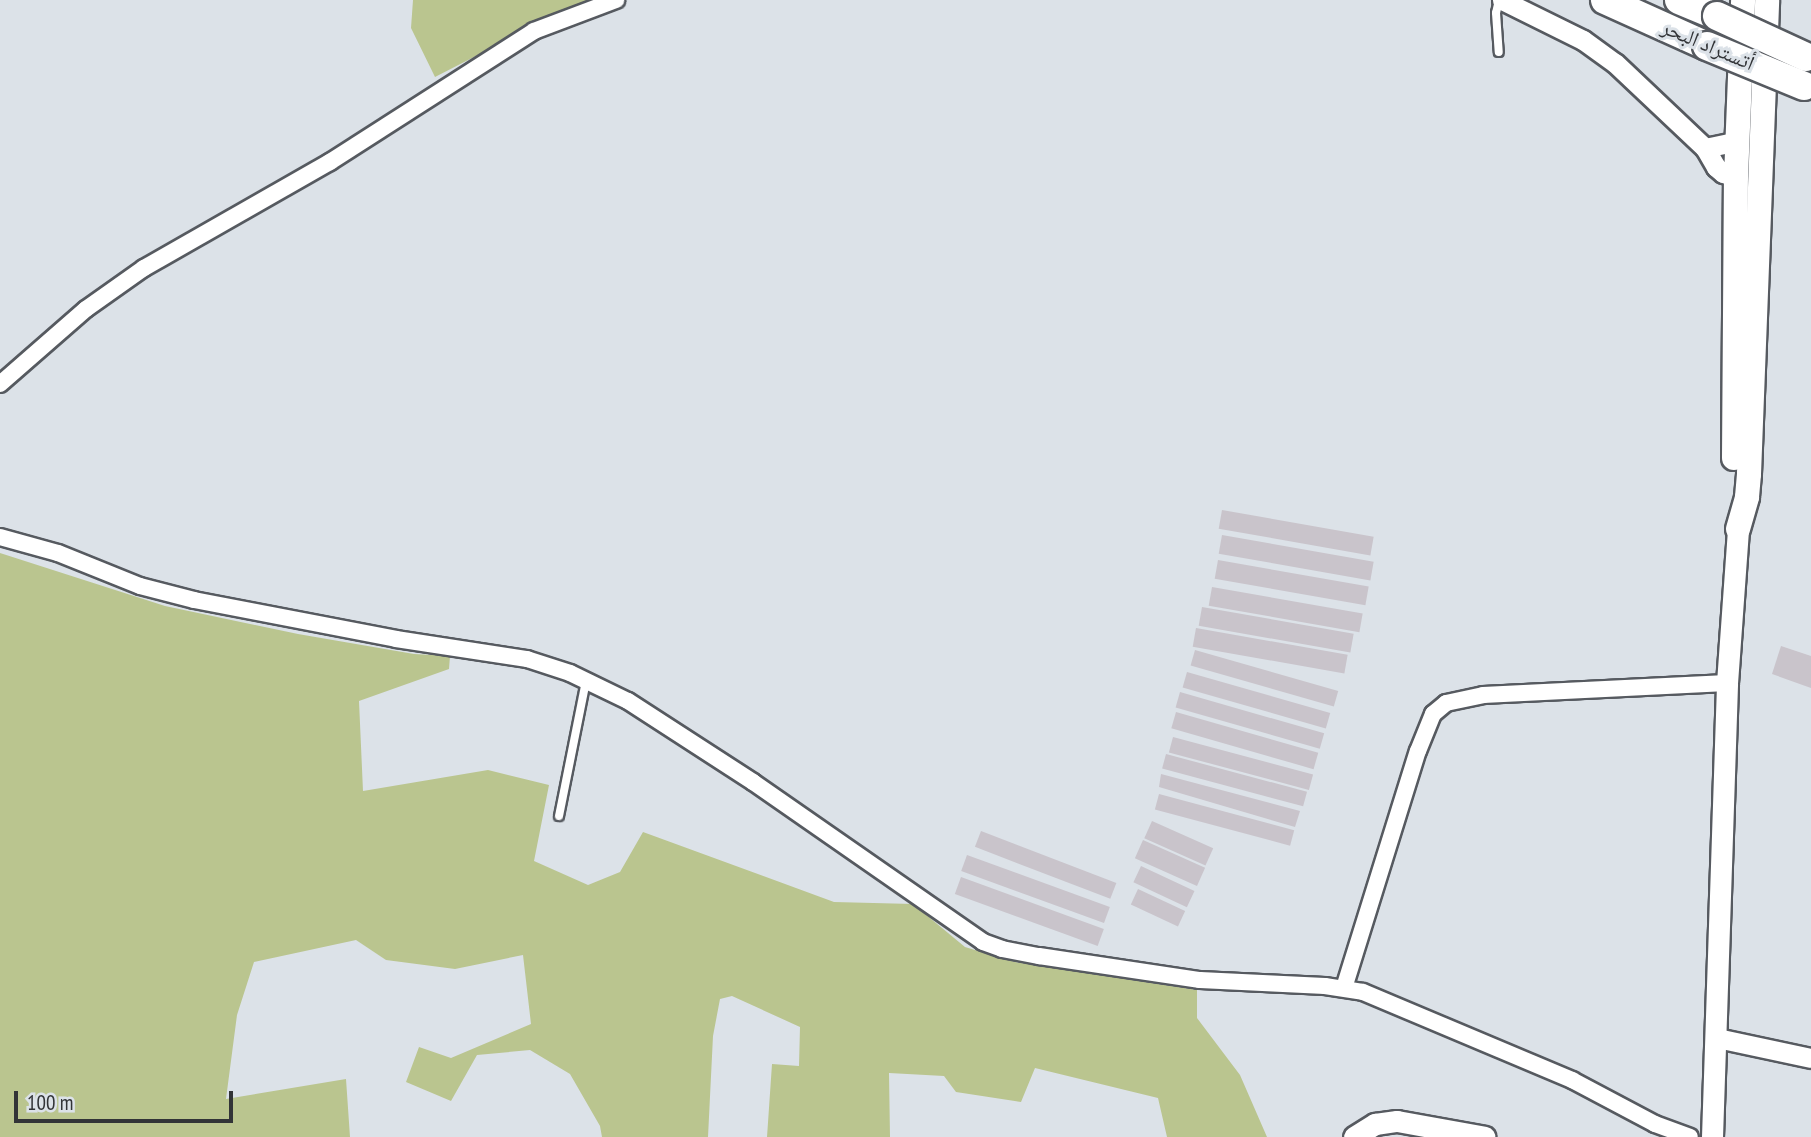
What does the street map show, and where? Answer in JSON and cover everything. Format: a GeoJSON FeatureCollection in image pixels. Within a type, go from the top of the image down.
{"type":"FeatureCollection","features":[{"type":"Feature","properties":{"kind":"highway","name":"أتستراد البحر"},"geometry":{"type":"LineString","coordinates":[[1605,0],[1707,46],[1808,73]]}},
{"type":"Feature","properties":{"kind":"highway","name":"أتستراد البحر"},"geometry":{"type":"LineString","coordinates":[[1679,0],[1717,16],[1808,73]]}},
{"type":"Feature","properties":{"kind":"main road"},"geometry":{"type":"LineString","coordinates":[[1712,1137],[1727,683],[1738,529],[1733,478],[1749,142],[1743,0]]}},
{"type":"Feature","properties":{"kind":"main road"},"geometry":{"type":"LineString","coordinates":[[1749,142],[1767,0]]}},
{"type":"Feature","properties":{"kind":"main road"},"geometry":{"type":"LineString","coordinates":[[1354,1137],[1375,1124],[1396,1121],[1486,1137]]}},
{"type":"Feature","properties":{"kind":"street"},"geometry":{"type":"LineString","coordinates":[[0,384],[86,309],[144,268],[330,162],[534,31],[616,0]]}},
{"type":"Feature","properties":{"kind":"street"},"geometry":{"type":"LineString","coordinates":[[1500,0],[1583,40],[1615,63],[1705,148],[1716,167],[1723,173],[1748,175]]}},
{"type":"Feature","properties":{"kind":"street"},"geometry":{"type":"LineString","coordinates":[[1705,148],[1749,142]]}},
{"type":"Feature","properties":{"kind":"street"},"geometry":{"type":"LineString","coordinates":[[0,537],[58,553],[140,586],[194,600],[396,639],[527,659],[586,681],[628,701],[763,789],[983,942],[1002,949],[1039,956],[1200,980],[1344,988],[1363,992],[1572,1080],[1655,1124],[1690,1137]]}},
{"type":"Feature","properties":{"kind":"street"},"geometry":{"type":"LineString","coordinates":[[1344,988],[1418,751],[1433,714],[1446,702],[1483,695],[1727,683]]}},
{"type":"Feature","properties":{"kind":"street"},"geometry":{"type":"LineString","coordinates":[[1717,1038],[1811,1058]]}},
{"type":"Feature","properties":{"kind":"lane"},"geometry":{"type":"LineString","coordinates":[[1499,52],[1496,13],[1500,0]]}},
{"type":"Feature","properties":{"kind":"lane"},"geometry":{"type":"LineString","coordinates":[[559,816],[586,681]]}},
{"type":"Feature","properties":{"kind":"green space"},"geometry":{"type":"Polygon","coordinates":[[[413,0],[593,0],[569,8],[435,77],[411,28],[413,0]]]}},
{"type":"Feature","properties":{"kind":"green space"},"geometry":{"type":"Polygon","coordinates":[[[0,553],[165,606],[298,634],[414,654],[450,656],[449,669],[359,701],[363,791],[488,770],[549,785],[534,861],[588,885],[620,872],[643,832],[834,902],[913,904],[965,947],[1015,962],[1197,990],[1197,1018],[1240,1075],[1267,1137],[1167,1137],[1158,1098],[1035,1068],[1021,1102],[956,1092],[944,1076],[889,1073],[890,1137],[767,1137],[772,1064],[799,1066],[800,1027],[732,996],[720,999],[713,1036],[708,1137],[602,1137],[600,1126],[570,1074],[530,1050],[477,1055],[451,1101],[406,1082],[419,1047],[451,1058],[531,1024],[523,955],[455,969],[386,960],[356,940],[254,962],[237,1015],[226,1099],[346,1079],[350,1137],[0,1137],[0,553]]]}},
{"type":"Feature","properties":{"kind":"building"},"geometry":{"type":"Polygon","coordinates":[[[1222,510],[1374,537],[1370,555],[1219,529],[1222,510]]]}},
{"type":"Feature","properties":{"kind":"building"},"geometry":{"type":"Polygon","coordinates":[[[1222,535],[1374,562],[1370,580],[1219,554],[1222,535]]]}},
{"type":"Feature","properties":{"kind":"building"},"geometry":{"type":"Polygon","coordinates":[[[1218,560],[1369,587],[1365,605],[1215,579],[1218,560]]]}},
{"type":"Feature","properties":{"kind":"building"},"geometry":{"type":"Polygon","coordinates":[[[1212,587],[1363,614],[1359,632],[1209,606],[1212,587]]]}},
{"type":"Feature","properties":{"kind":"building"},"geometry":{"type":"Polygon","coordinates":[[[1202,607],[1354,634],[1350,652],[1199,626],[1202,607]]]}},
{"type":"Feature","properties":{"kind":"building"},"geometry":{"type":"Polygon","coordinates":[[[1196,628],[1348,655],[1344,673],[1193,647],[1196,628]]]}},
{"type":"Feature","properties":{"kind":"building"},"geometry":{"type":"Polygon","coordinates":[[[1781,646],[1811,656],[1811,688],[1772,674],[1781,646]]]}},
{"type":"Feature","properties":{"kind":"building"},"geometry":{"type":"Polygon","coordinates":[[[1195,650],[1338,691],[1334,706],[1191,665],[1195,650]]]}},
{"type":"Feature","properties":{"kind":"building"},"geometry":{"type":"Polygon","coordinates":[[[1187,672],[1330,713],[1326,728],[1183,687],[1187,672]]]}},
{"type":"Feature","properties":{"kind":"building"},"geometry":{"type":"Polygon","coordinates":[[[1180,692],[1324,733],[1320,749],[1176,707],[1180,692]]]}},
{"type":"Feature","properties":{"kind":"building"},"geometry":{"type":"Polygon","coordinates":[[[1176,712],[1318,753],[1314,769],[1171,728],[1176,712]]]}},
{"type":"Feature","properties":{"kind":"building"},"geometry":{"type":"Polygon","coordinates":[[[1173,737],[1313,775],[1309,790],[1169,752],[1173,737]]]}},
{"type":"Feature","properties":{"kind":"building"},"geometry":{"type":"Polygon","coordinates":[[[1166,754],[1307,792],[1303,806],[1162,768],[1166,754]]]}},
{"type":"Feature","properties":{"kind":"building"},"geometry":{"type":"Polygon","coordinates":[[[1161,774],[1300,811],[1295,827],[1159,787],[1161,774]]]}},
{"type":"Feature","properties":{"kind":"building"},"geometry":{"type":"Polygon","coordinates":[[[1159,794],[1294,830],[1290,846],[1155,809],[1159,794]]]}},
{"type":"Feature","properties":{"kind":"building"},"geometry":{"type":"Polygon","coordinates":[[[1152,821],[1213,848],[1205,866],[1144,838],[1152,821]]]}},
{"type":"Feature","properties":{"kind":"building"},"geometry":{"type":"Polygon","coordinates":[[[981,831],[1116,883],[1110,899],[975,847],[981,831]]]}},
{"type":"Feature","properties":{"kind":"building"},"geometry":{"type":"Polygon","coordinates":[[[1143,840],[1205,868],[1197,886],[1135,858],[1143,840]]]}},
{"type":"Feature","properties":{"kind":"building"},"geometry":{"type":"Polygon","coordinates":[[[967,855],[1110,907],[1104,923],[961,871],[967,855]]]}},
{"type":"Feature","properties":{"kind":"building"},"geometry":{"type":"Polygon","coordinates":[[[1141,866],[1194,891],[1187,907],[1133,882],[1141,866]]]}},
{"type":"Feature","properties":{"kind":"building"},"geometry":{"type":"Polygon","coordinates":[[[961,877],[1104,929],[1098,946],[955,894],[961,877]]]}},
{"type":"Feature","properties":{"kind":"building"},"geometry":{"type":"Polygon","coordinates":[[[1138,889],[1185,911],[1178,926],[1131,904],[1138,889]]]}}]}
